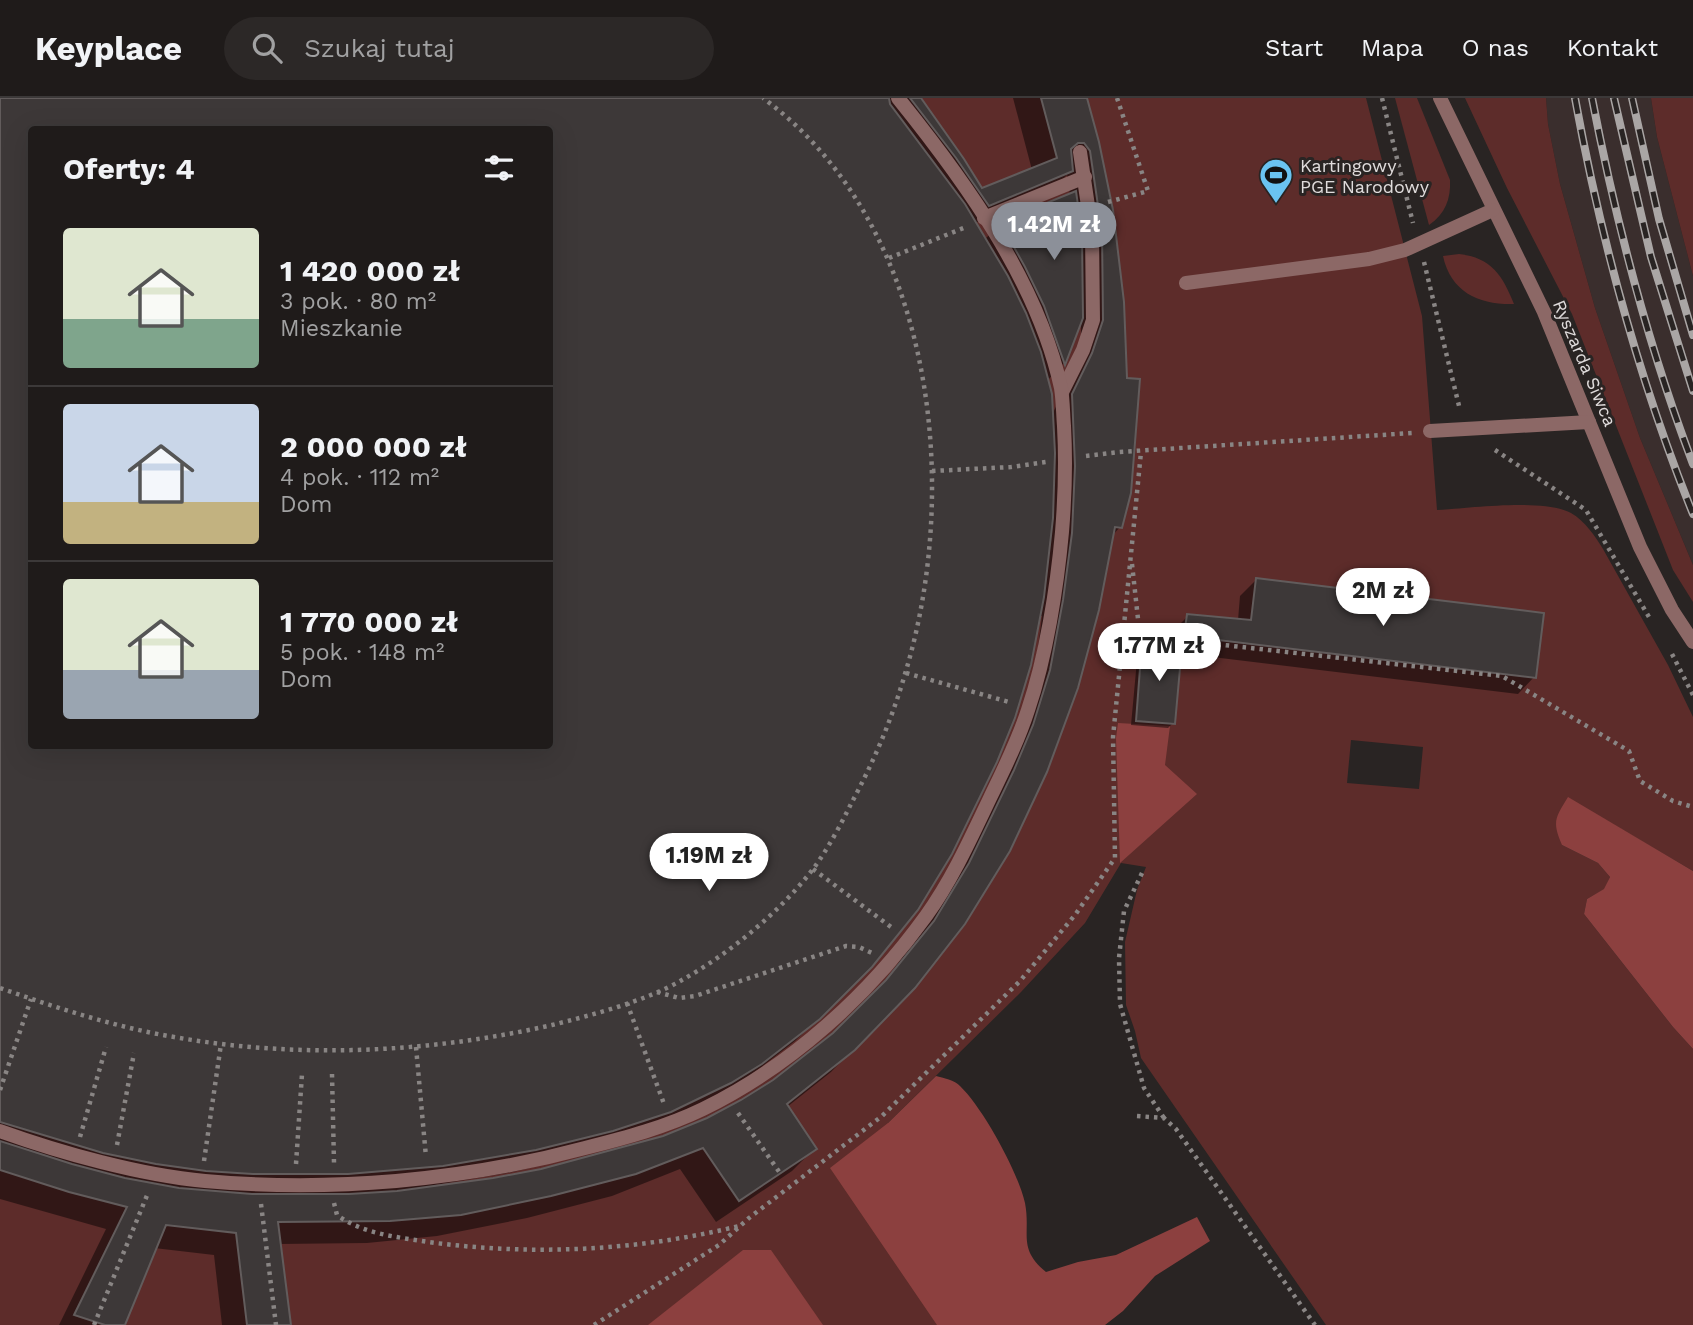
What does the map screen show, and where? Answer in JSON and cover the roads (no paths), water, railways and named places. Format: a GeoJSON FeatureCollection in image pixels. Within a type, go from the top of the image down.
{"type":"FeatureCollection","features":[{"type":"Feature","properties":{"kind":"street"},"geometry":{"type":"LineString","coordinates":[[0,1131],[113,1164],[200,1180],[295,1184],[363,1183],[428,1177],[538,1161],[636,1135],[703,1110],[760,1076],[804,1044],[866,989],[926,915],[965,852],[1013,752],[1030,707],[1043,654],[1059,562],[1066,473],[1062,392],[1043,327],[1007,255],[955,174],[898,98]]}},
{"type":"Feature","properties":{"kind":"street","name":"Ryszarda Siwca"},"geometry":{"type":"LineString","coordinates":[[1440,98],[1544,312],[1640,547],[1672,610],[1693,642]]}},
{"type":"Feature","properties":{"kind":"street"},"geometry":{"type":"LineString","coordinates":[[1062,392],[1083,350],[1093,320],[1092,233],[1080,152]]}},
{"type":"Feature","properties":{"kind":"street"},"geometry":{"type":"LineString","coordinates":[[984,219],[1085,177]]}},
{"type":"Feature","properties":{"kind":"street"},"geometry":{"type":"LineString","coordinates":[[1186,283],[1369,259],[1405,250],[1493,210]]}},
{"type":"Feature","properties":{"kind":"street"},"geometry":{"type":"LineString","coordinates":[[1430,431],[1589,422]]}},
{"type":"Feature","properties":{"kind":"railway"},"geometry":{"type":"LineString","coordinates":[[1575,98],[1597,204],[1624,309],[1655,412],[1693,514]]}},
{"type":"Feature","properties":{"kind":"railway"},"geometry":{"type":"LineString","coordinates":[[1592,98],[1635,283],[1693,464]]}},
{"type":"Feature","properties":{"kind":"railway"},"geometry":{"type":"LineString","coordinates":[[1614,98],[1651,257],[1693,391]]}},
{"type":"Feature","properties":{"kind":"railway"},"geometry":{"type":"LineString","coordinates":[[1632,98],[1659,219],[1693,335]]}},
{"type":"Feature","properties":{"kind":"place","name":"Kartingowy PGE Narodowy"},"geometry":{"type":"Point","coordinates":[1276,205]}}]}
